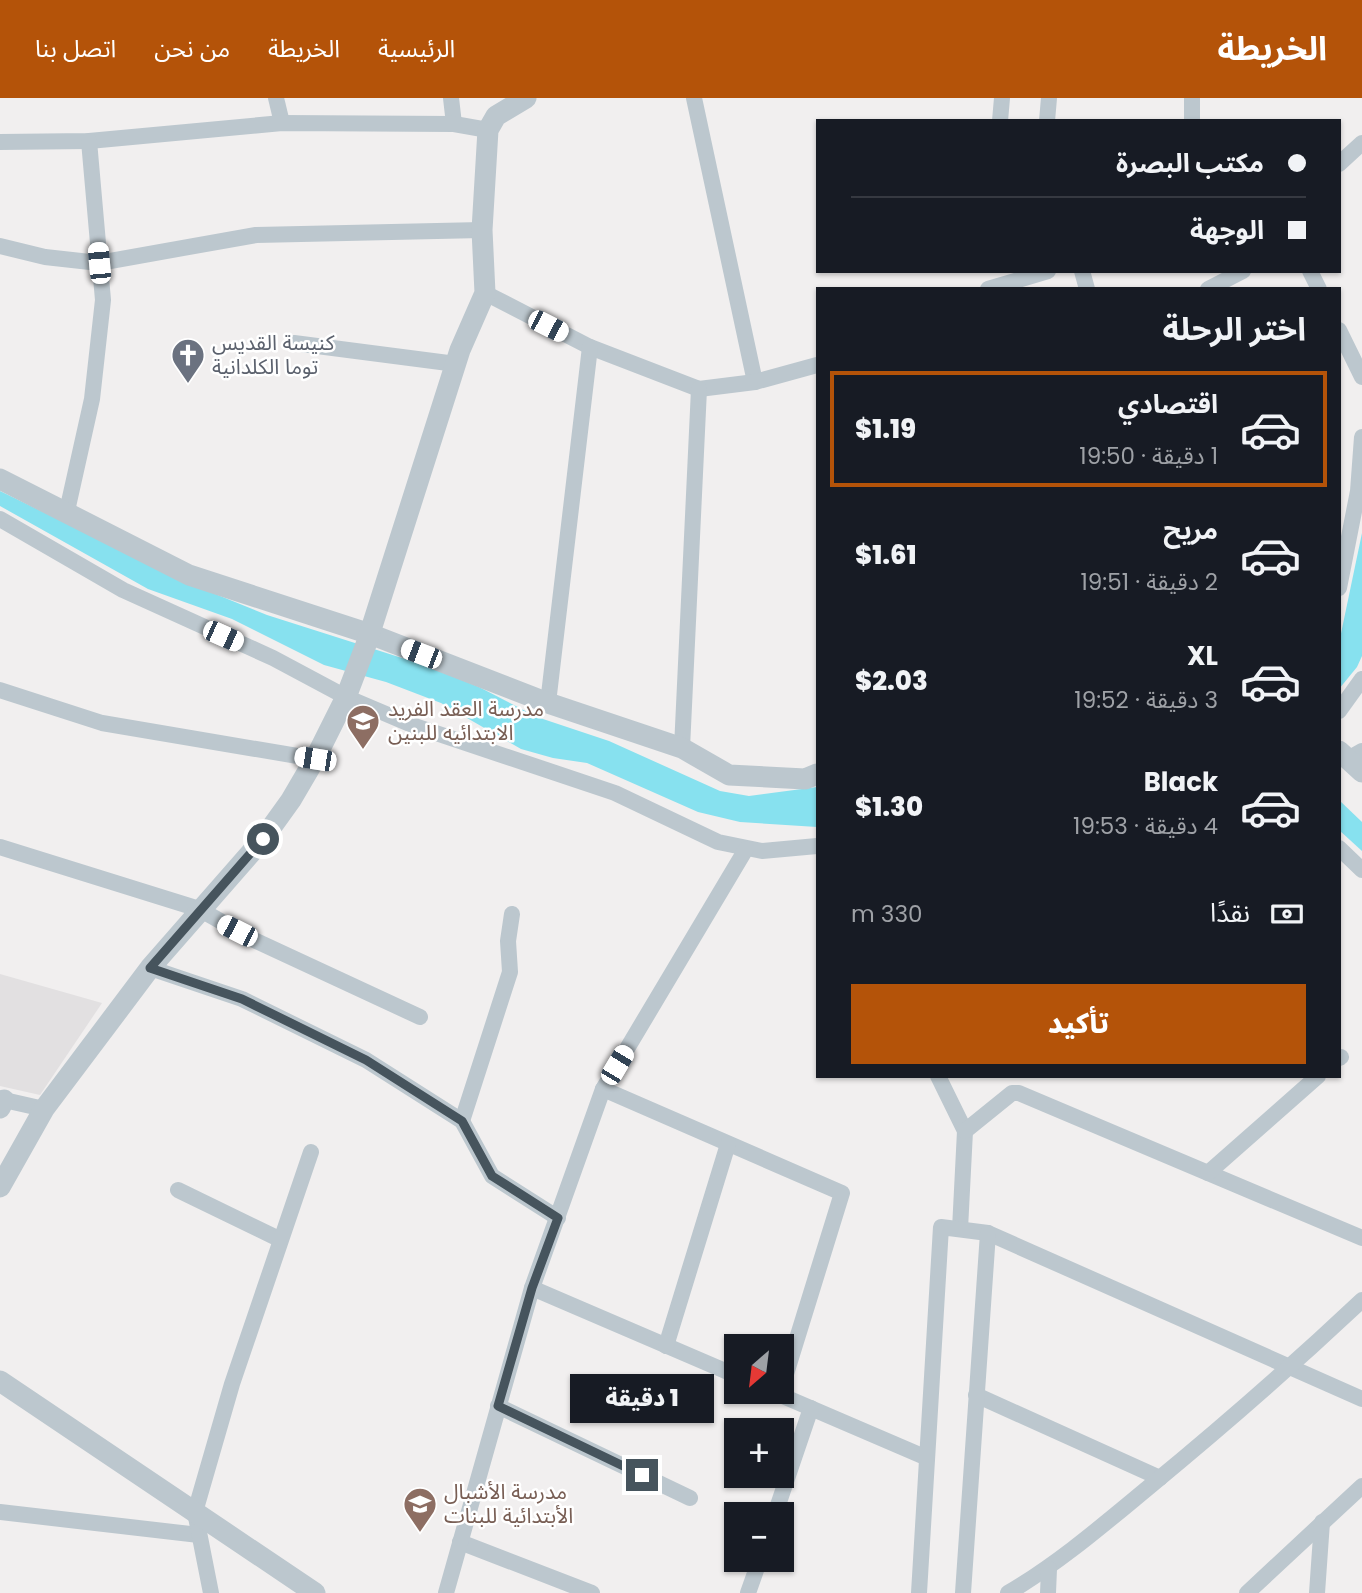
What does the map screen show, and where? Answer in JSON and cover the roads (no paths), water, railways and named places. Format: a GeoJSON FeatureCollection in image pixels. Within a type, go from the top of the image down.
{"type":"FeatureCollection","features":[{"type":"Feature","properties":{"kind":"street"},"geometry":{"type":"LineString","coordinates":[[276,98],[282,123]]}},
{"type":"Feature","properties":{"kind":"street"},"geometry":{"type":"LineString","coordinates":[[451,98],[454,124]]}},
{"type":"Feature","properties":{"kind":"street"},"geometry":{"type":"LineString","coordinates":[[0,1187],[44,1109],[150,968],[263,839],[315,759],[347,693],[368,638],[456,363],[485,293],[482,230],[488,130],[496,116],[526,98]]}},
{"type":"Feature","properties":{"kind":"street"},"geometry":{"type":"LineString","coordinates":[[694,98],[755,382]]}},
{"type":"Feature","properties":{"kind":"street"},"geometry":{"type":"LineString","coordinates":[[1000,119],[1002,98]]}},
{"type":"Feature","properties":{"kind":"street"},"geometry":{"type":"LineString","coordinates":[[1047,119],[1049,98]]}},
{"type":"Feature","properties":{"kind":"street"},"geometry":{"type":"LineString","coordinates":[[1192,98],[1192,119]]}},
{"type":"Feature","properties":{"kind":"street"},"geometry":{"type":"LineString","coordinates":[[0,142],[89,141],[282,123],[454,124],[488,130]]}},
{"type":"Feature","properties":{"kind":"street"},"geometry":{"type":"LineString","coordinates":[[67,511],[92,399],[103,300],[89,141]]}},
{"type":"Feature","properties":{"kind":"street"},"geometry":{"type":"LineString","coordinates":[[1341,162],[1362,143]]}},
{"type":"Feature","properties":{"kind":"street"},"geometry":{"type":"LineString","coordinates":[[0,246],[45,257],[99,263],[256,235],[482,230]]}},
{"type":"Feature","properties":{"kind":"street"},"geometry":{"type":"LineString","coordinates":[[995,287],[1041,273]]}},
{"type":"Feature","properties":{"kind":"street"},"geometry":{"type":"LineString","coordinates":[[1212,287],[1239,273]]}},
{"type":"Feature","properties":{"kind":"street"},"geometry":{"type":"LineString","coordinates":[[485,293],[590,347],[699,389],[755,382],[816,365]]}},
{"type":"Feature","properties":{"kind":"street"},"geometry":{"type":"LineString","coordinates":[[1341,334],[1362,377]]}},
{"type":"Feature","properties":{"kind":"street"},"geometry":{"type":"LineString","coordinates":[[294,343],[456,363]]}},
{"type":"Feature","properties":{"kind":"street"},"geometry":{"type":"LineString","coordinates":[[548,702],[590,347]]}},
{"type":"Feature","properties":{"kind":"street"},"geometry":{"type":"LineString","coordinates":[[682,748],[699,389]]}},
{"type":"Feature","properties":{"kind":"street"},"geometry":{"type":"LineString","coordinates":[[1341,578],[1358,491],[1362,437]]}},
{"type":"Feature","properties":{"kind":"street"},"geometry":{"type":"LineString","coordinates":[[0,479],[189,575],[682,748],[729,775],[806,779],[816,774]]}},
{"type":"Feature","properties":{"kind":"street"},"geometry":{"type":"LineString","coordinates":[[0,519],[123,590],[412,725],[615,793],[718,842],[762,851],[816,846]]}},
{"type":"Feature","properties":{"kind":"street"},"geometry":{"type":"LineString","coordinates":[[1341,708],[1362,679]]}},
{"type":"Feature","properties":{"kind":"street"},"geometry":{"type":"LineString","coordinates":[[0,690],[102,723],[315,759]]}},
{"type":"Feature","properties":{"kind":"street"},"geometry":{"type":"LineString","coordinates":[[0,847],[199,909],[254,940],[420,1017]]}},
{"type":"Feature","properties":{"kind":"street"},"geometry":{"type":"LineString","coordinates":[[446,1593],[532,1288],[603,1089],[746,849]]}},
{"type":"Feature","properties":{"kind":"street"},"geometry":{"type":"LineString","coordinates":[[1341,850],[1362,870]]}},
{"type":"Feature","properties":{"kind":"street"},"geometry":{"type":"LineString","coordinates":[[462,1121],[510,972],[508,941],[512,914]]}},
{"type":"Feature","properties":{"kind":"street"},"geometry":{"type":"LineString","coordinates":[[150,968],[242,999],[305,1027],[366,1060],[462,1121],[492,1176],[558,1218]]}},
{"type":"Feature","properties":{"kind":"street"},"geometry":{"type":"LineString","coordinates":[[939,1078],[965,1131],[960,1229]]}},
{"type":"Feature","properties":{"kind":"street"},"geometry":{"type":"LineString","coordinates":[[1208,1172],[1316,1078]]}},
{"type":"Feature","properties":{"kind":"street"},"geometry":{"type":"LineString","coordinates":[[603,1089],[842,1193],[794,1344]]}},
{"type":"Feature","properties":{"kind":"street"},"geometry":{"type":"LineString","coordinates":[[965,1131],[1012,1093],[1019,1093],[1362,1238]]}},
{"type":"Feature","properties":{"kind":"street"},"geometry":{"type":"LineString","coordinates":[[1,1103],[44,1109]]}},
{"type":"Feature","properties":{"kind":"street"},"geometry":{"type":"LineString","coordinates":[[666,1346],[728,1144]]}},
{"type":"Feature","properties":{"kind":"street"},"geometry":{"type":"LineString","coordinates":[[211,1593],[195,1512],[279,1239],[311,1152]]}},
{"type":"Feature","properties":{"kind":"street"},"geometry":{"type":"LineString","coordinates":[[178,1190],[279,1239]]}},
{"type":"Feature","properties":{"kind":"street"},"geometry":{"type":"LineString","coordinates":[[919,1593],[942,1227],[988,1233],[1362,1399]]}},
{"type":"Feature","properties":{"kind":"street"},"geometry":{"type":"LineString","coordinates":[[963,1593],[988,1233]]}},
{"type":"Feature","properties":{"kind":"street"},"geometry":{"type":"LineString","coordinates":[[532,1288],[724,1371]]}},
{"type":"Feature","properties":{"kind":"street"},"geometry":{"type":"LineString","coordinates":[[1008,1593],[1049,1569],[1160,1478],[1289,1368],[1362,1300]]}},
{"type":"Feature","properties":{"kind":"street"},"geometry":{"type":"LineString","coordinates":[[0,1381],[315,1593]]}},
{"type":"Feature","properties":{"kind":"street"},"geometry":{"type":"LineString","coordinates":[[976,1395],[1160,1478]]}},
{"type":"Feature","properties":{"kind":"street"},"geometry":{"type":"LineString","coordinates":[[794,1399],[927,1458]]}},
{"type":"Feature","properties":{"kind":"street"},"geometry":{"type":"LineString","coordinates":[[498,1406],[690,1497]]}},
{"type":"Feature","properties":{"kind":"street"},"geometry":{"type":"LineString","coordinates":[[779,1502],[811,1408]]}},
{"type":"Feature","properties":{"kind":"street"},"geometry":{"type":"LineString","coordinates":[[1247,1593],[1362,1486]]}},
{"type":"Feature","properties":{"kind":"street"},"geometry":{"type":"LineString","coordinates":[[0,1512],[200,1535]]}},
{"type":"Feature","properties":{"kind":"street"},"geometry":{"type":"LineString","coordinates":[[1317,1593],[1322,1522]]}},
{"type":"Feature","properties":{"kind":"street"},"geometry":{"type":"LineString","coordinates":[[460,1542],[592,1593]]}},
{"type":"Feature","properties":{"kind":"street"},"geometry":{"type":"LineString","coordinates":[[1048,1593],[1049,1569]]}},
{"type":"Feature","properties":{"kind":"street"},"geometry":{"type":"LineString","coordinates":[[748,1593],[755,1572]]}},
{"type":"Feature","properties":{"kind":"water"},"geometry":{"type":"Polygon","coordinates":[[[0,491],[198,587],[267,615],[424,665],[479,687],[537,717],[609,741],[720,791],[749,796],[816,787],[816,827],[740,822],[698,812],[587,763],[553,758],[521,749],[441,703],[386,682],[324,665],[232,619],[148,589],[0,506],[0,491]]]}},
{"type":"Feature","properties":{"kind":"water"},"geometry":{"type":"Polygon","coordinates":[[[1362,533],[1362,656],[1357,667],[1341,687],[1341,633],[1362,533]]]}},
{"type":"Feature","properties":{"kind":"water"},"geometry":{"type":"Polygon","coordinates":[[[1341,802],[1362,822],[1362,851],[1341,832],[1341,802]]]}},
{"type":"Feature","properties":{"kind":"place","name":"كنيسة القديس توما الكلدانية"},"geometry":{"type":"Point","coordinates":[188,385]}},
{"type":"Feature","properties":{"kind":"place","name":"مدرسة العقد الفريد الابتدائيه للبنين"},"geometry":{"type":"Point","coordinates":[363,751]}},
{"type":"Feature","properties":{"kind":"place","name":"مدرسة الأشبال الأبتدائية للبنات"},"geometry":{"type":"Point","coordinates":[420,1534]}}]}
